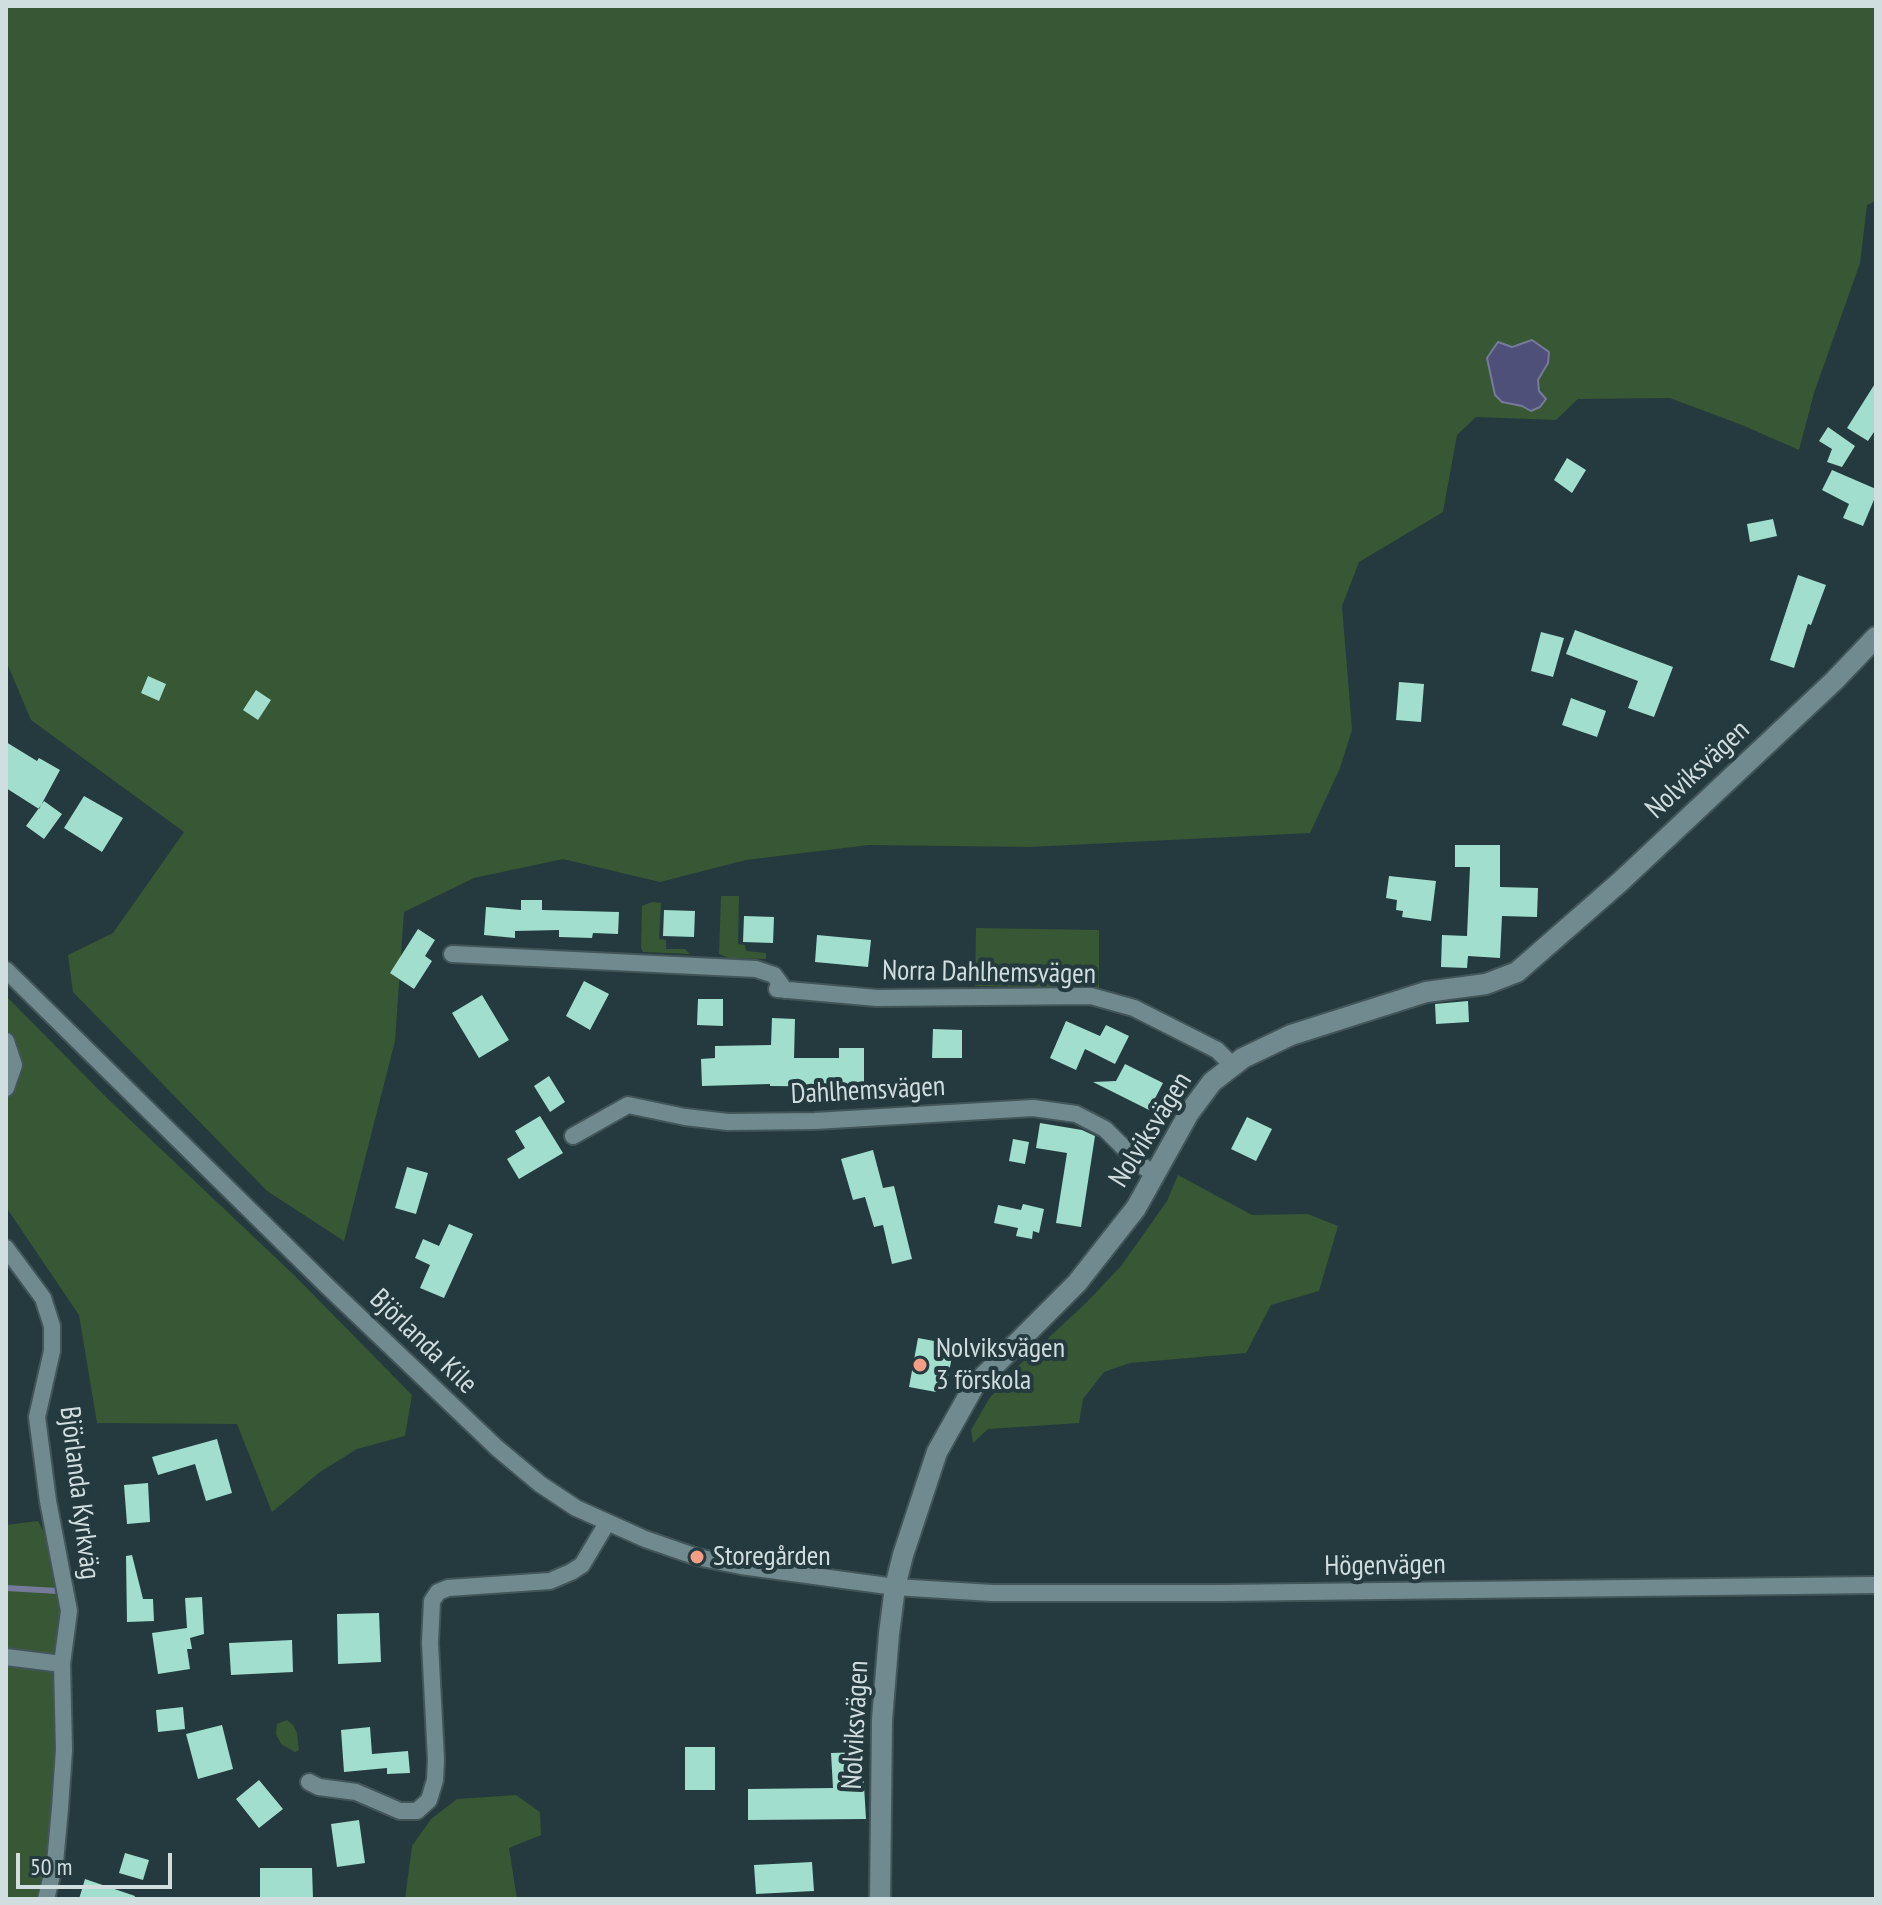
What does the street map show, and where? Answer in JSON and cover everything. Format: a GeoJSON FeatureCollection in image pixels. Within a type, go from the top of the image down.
{"type":"FeatureCollection","features":[{"type":"Feature","properties":{"kind":"street","name":"Nolviksvägen"},"geometry":{"type":"LineString","coordinates":[[880,1899],[882,1720],[895,1587],[937,1452],[974,1386],[1085,1273],[1136,1208],[1189,1113],[1212,1082],[1232,1065],[1264,1047],[1322,1024],[1426,992],[1486,984],[1517,972],[1620,882],[1834,681],[1876,637]]}},
{"type":"Feature","properties":{"kind":"street","name":"Norra Dahlhemsvägen"},"geometry":{"type":"LineString","coordinates":[[452,954],[756,969],[774,975],[781,990],[877,998],[1091,996],[1134,1008],[1160,1020],[1217,1050],[1232,1065]]}},
{"type":"Feature","properties":{"kind":"street","name":"Björlanda Kile"},"geometry":{"type":"LineString","coordinates":[[6,970],[325,1284],[497,1448],[540,1484],[576,1508],[607,1523],[697,1557],[895,1587]]}},
{"type":"Feature","properties":{"kind":"street"},"geometry":{"type":"LineString","coordinates":[[6,1041],[14,1065],[6,1088]]}},
{"type":"Feature","properties":{"kind":"street","name":"Dahlhemsvägen"},"geometry":{"type":"LineString","coordinates":[[573,1136],[628,1105],[728,1122],[815,1121],[1033,1108],[1076,1114],[1105,1129],[1153,1173]]}},
{"type":"Feature","properties":{"kind":"street","name":"Björlanda Kyrkväg"},"geometry":{"type":"LineString","coordinates":[[6,1248],[43,1298],[52,1326],[52,1351],[37,1417],[49,1509],[69,1611],[62,1664],[62,1779],[55,1863],[46,1899]]}},
{"type":"Feature","properties":{"kind":"street"},"geometry":{"type":"LineString","coordinates":[[309,1782],[319,1787],[356,1792],[400,1811],[417,1811],[429,1800],[435,1780],[430,1643],[432,1601],[438,1592],[448,1588],[550,1581],[571,1572],[582,1565],[607,1523]]}},
{"type":"Feature","properties":{"kind":"street","name":"Högenvägen"},"geometry":{"type":"LineString","coordinates":[[895,1587],[992,1593],[1235,1593],[1876,1585]]}},
{"type":"Feature","properties":{"kind":"street"},"geometry":{"type":"LineString","coordinates":[[6,1657],[62,1664]]}},
{"type":"Feature","properties":{"kind":"green space"},"geometry":{"type":"Polygon","coordinates":[[[6,6],[1876,6],[1876,201],[1867,205],[1860,263],[1814,393],[1799,450],[1670,398],[1578,399],[1556,420],[1476,417],[1457,435],[1443,512],[1359,562],[1342,606],[1352,730],[1340,768],[1310,833],[1030,847],[869,845],[746,860],[660,882],[563,859],[474,878],[404,912],[395,1041],[344,1241],[267,1191],[73,992],[68,955],[113,933],[184,832],[31,720],[6,661],[6,6]],[[1532,340],[1507,347],[1492,377],[1492,386],[1512,405],[1531,411],[1540,407],[1546,399],[1539,391],[1538,380],[1548,363],[1532,340]]]}},
{"type":"Feature","properties":{"kind":"green space"},"geometry":{"type":"Polygon","coordinates":[[[721,896],[739,896],[738,944],[745,945],[746,951],[766,953],[766,959],[729,958],[719,954],[721,896]]]}},
{"type":"Feature","properties":{"kind":"green space"},"geometry":{"type":"Polygon","coordinates":[[[661,903],[659,939],[666,940],[666,949],[685,949],[690,954],[643,952],[642,906],[661,903]]]}},
{"type":"Feature","properties":{"kind":"green space"},"geometry":{"type":"Polygon","coordinates":[[[976,928],[1099,930],[1099,988],[975,986],[976,928]]]}},
{"type":"Feature","properties":{"kind":"green space"},"geometry":{"type":"Polygon","coordinates":[[[6,996],[109,1100],[294,1275],[412,1395],[405,1436],[357,1449],[320,1472],[272,1512],[237,1424],[97,1423],[79,1315],[6,1207],[6,1095],[19,1082],[18,1052],[6,1031],[6,996]]]}},
{"type":"Feature","properties":{"kind":"green space"},"geometry":{"type":"Polygon","coordinates":[[[1178,1175],[1252,1215],[1308,1214],[1338,1226],[1319,1291],[1271,1305],[1246,1353],[1130,1363],[1104,1372],[1083,1399],[1079,1423],[988,1429],[973,1443],[971,1430],[989,1399],[1016,1368],[1121,1266],[1167,1201],[1178,1175]]]}},
{"type":"Feature","properties":{"kind":"green space"},"geometry":{"type":"Polygon","coordinates":[[[38,1521],[54,1551],[61,1592],[58,1745],[48,1872],[41,1899],[6,1899],[6,1525],[38,1521]]]}},
{"type":"Feature","properties":{"kind":"green space"},"geometry":{"type":"Polygon","coordinates":[[[287,1720],[297,1733],[299,1750],[295,1752],[281,1744],[276,1734],[277,1724],[287,1720]]]}},
{"type":"Feature","properties":{"kind":"green space"},"geometry":{"type":"Polygon","coordinates":[[[516,1795],[540,1812],[541,1835],[509,1848],[517,1899],[405,1899],[412,1846],[431,1819],[457,1799],[516,1795]]]}},
{"type":"Feature","properties":{"kind":"water"},"geometry":{"type":"Polygon","coordinates":[[[1532,340],[1549,352],[1548,363],[1538,380],[1539,391],[1546,399],[1540,407],[1531,411],[1502,402],[1495,395],[1487,358],[1498,342],[1512,347],[1532,340]]]}},
{"type":"Feature","properties":{"kind":"building"},"geometry":{"type":"Polygon","coordinates":[[[1876,382],[1876,429],[1868,441],[1847,428],[1876,382]]]}},
{"type":"Feature","properties":{"kind":"building"},"geometry":{"type":"Polygon","coordinates":[[[1828,427],[1855,446],[1842,467],[1827,462],[1832,449],[1819,441],[1828,427]]]}},
{"type":"Feature","properties":{"kind":"building"},"geometry":{"type":"Polygon","coordinates":[[[1567,458],[1586,470],[1572,493],[1554,480],[1567,458]]]}},
{"type":"Feature","properties":{"kind":"building"},"geometry":{"type":"Polygon","coordinates":[[[1832,470],[1876,489],[1863,526],[1843,518],[1849,504],[1822,490],[1832,470]]]}},
{"type":"Feature","properties":{"kind":"building"},"geometry":{"type":"Polygon","coordinates":[[[1773,519],[1777,536],[1750,542],[1747,524],[1773,519]]]}},
{"type":"Feature","properties":{"kind":"building"},"geometry":{"type":"Polygon","coordinates":[[[1798,575],[1826,585],[1811,625],[1808,624],[1794,668],[1770,660],[1798,575]]]}},
{"type":"Feature","properties":{"kind":"building"},"geometry":{"type":"Polygon","coordinates":[[[1575,630],[1673,667],[1654,717],[1628,708],[1638,681],[1566,654],[1575,630]]]}},
{"type":"Feature","properties":{"kind":"building"},"geometry":{"type":"Polygon","coordinates":[[[1541,632],[1564,638],[1553,677],[1531,671],[1541,632]]]}},
{"type":"Feature","properties":{"kind":"building"},"geometry":{"type":"Polygon","coordinates":[[[148,676],[166,684],[159,701],[141,693],[148,676]]]}},
{"type":"Feature","properties":{"kind":"building"},"geometry":{"type":"Polygon","coordinates":[[[1399,682],[1424,684],[1421,722],[1396,720],[1399,682]]]}},
{"type":"Feature","properties":{"kind":"building"},"geometry":{"type":"Polygon","coordinates":[[[256,690],[271,700],[258,720],[243,710],[256,690]]]}},
{"type":"Feature","properties":{"kind":"building"},"geometry":{"type":"Polygon","coordinates":[[[1571,698],[1606,711],[1597,737],[1562,725],[1571,698]]]}},
{"type":"Feature","properties":{"kind":"building"},"geometry":{"type":"Polygon","coordinates":[[[6,742],[37,761],[39,758],[60,770],[39,809],[6,788],[6,742]]]}},
{"type":"Feature","properties":{"kind":"building"},"geometry":{"type":"Polygon","coordinates":[[[84,796],[123,818],[102,852],[64,828],[84,796]]]}},
{"type":"Feature","properties":{"kind":"building"},"geometry":{"type":"Polygon","coordinates":[[[44,801],[62,814],[44,839],[26,826],[44,801]]]}},
{"type":"Feature","properties":{"kind":"building"},"geometry":{"type":"Polygon","coordinates":[[[1455,845],[1500,845],[1500,887],[1538,888],[1537,917],[1502,916],[1500,958],[1468,956],[1467,968],[1441,967],[1442,935],[1467,936],[1470,867],[1455,867],[1455,845]]]}},
{"type":"Feature","properties":{"kind":"building"},"geometry":{"type":"Polygon","coordinates":[[[1389,876],[1436,881],[1431,921],[1402,917],[1403,911],[1396,910],[1397,900],[1386,898],[1389,876]]]}},
{"type":"Feature","properties":{"kind":"building"},"geometry":{"type":"Polygon","coordinates":[[[521,900],[542,900],[542,910],[619,912],[618,934],[593,933],[592,938],[559,937],[559,930],[515,931],[515,938],[484,935],[486,907],[521,910],[521,900]]]}},
{"type":"Feature","properties":{"kind":"building"},"geometry":{"type":"Polygon","coordinates":[[[664,910],[695,911],[694,937],[663,936],[664,910]]]}},
{"type":"Feature","properties":{"kind":"building"},"geometry":{"type":"Polygon","coordinates":[[[744,916],[774,917],[773,943],[743,942],[744,916]]]}},
{"type":"Feature","properties":{"kind":"building"},"geometry":{"type":"Polygon","coordinates":[[[418,929],[435,940],[425,956],[432,961],[414,989],[390,973],[418,929]]]}},
{"type":"Feature","properties":{"kind":"building"},"geometry":{"type":"Polygon","coordinates":[[[817,935],[871,940],[868,967],[815,962],[817,935]]]}},
{"type":"Feature","properties":{"kind":"building"},"geometry":{"type":"Polygon","coordinates":[[[584,981],[609,994],[590,1030],[566,1016],[584,981]]]}},
{"type":"Feature","properties":{"kind":"building"},"geometry":{"type":"Polygon","coordinates":[[[482,995],[509,1040],[479,1058],[452,1013],[482,995]]]}},
{"type":"Feature","properties":{"kind":"building"},"geometry":{"type":"Polygon","coordinates":[[[698,999],[723,999],[723,1026],[697,1025],[698,999]]]}},
{"type":"Feature","properties":{"kind":"building"},"geometry":{"type":"Polygon","coordinates":[[[1468,1001],[1469,1022],[1436,1024],[1435,1004],[1468,1001]]]}},
{"type":"Feature","properties":{"kind":"building"},"geometry":{"type":"Polygon","coordinates":[[[772,1018],[795,1019],[794,1058],[839,1058],[839,1048],[864,1048],[864,1087],[770,1084],[702,1086],[701,1059],[715,1058],[715,1046],[771,1045],[772,1018]]]}},
{"type":"Feature","properties":{"kind":"building"},"geometry":{"type":"Polygon","coordinates":[[[1066,1021],[1100,1036],[1106,1025],[1129,1036],[1115,1064],[1085,1049],[1076,1070],[1050,1058],[1066,1021]]]}},
{"type":"Feature","properties":{"kind":"building"},"geometry":{"type":"Polygon","coordinates":[[[933,1029],[962,1030],[962,1058],[932,1058],[933,1029]]]}},
{"type":"Feature","properties":{"kind":"building"},"geometry":{"type":"Polygon","coordinates":[[[1125,1064],[1163,1083],[1149,1110],[1093,1082],[1116,1081],[1125,1064]]]}},
{"type":"Feature","properties":{"kind":"building"},"geometry":{"type":"Polygon","coordinates":[[[549,1076],[565,1102],[550,1112],[534,1086],[549,1076]]]}},
{"type":"Feature","properties":{"kind":"building"},"geometry":{"type":"Polygon","coordinates":[[[540,1116],[563,1153],[519,1179],[507,1159],[525,1148],[515,1131],[540,1116]]]}},
{"type":"Feature","properties":{"kind":"building"},"geometry":{"type":"Polygon","coordinates":[[[1247,1117],[1272,1129],[1256,1161],[1231,1149],[1247,1117]]]}},
{"type":"Feature","properties":{"kind":"building"},"geometry":{"type":"Polygon","coordinates":[[[1040,1123],[1082,1130],[1095,1136],[1081,1227],[1056,1223],[1067,1153],[1036,1148],[1040,1123]]]}},
{"type":"Feature","properties":{"kind":"building"},"geometry":{"type":"Polygon","coordinates":[[[1013,1139],[1029,1142],[1025,1164],[1009,1161],[1013,1139]]]}},
{"type":"Feature","properties":{"kind":"building"},"geometry":{"type":"Polygon","coordinates":[[[873,1150],[883,1188],[894,1186],[912,1259],[892,1264],[883,1225],[874,1227],[865,1197],[853,1200],[841,1159],[873,1150]]]}},
{"type":"Feature","properties":{"kind":"building"},"geometry":{"type":"Polygon","coordinates":[[[407,1167],[428,1173],[416,1214],[395,1208],[407,1167]]]}},
{"type":"Feature","properties":{"kind":"building"},"geometry":{"type":"Polygon","coordinates":[[[1023,1204],[1044,1209],[1039,1233],[1033,1231],[1032,1239],[1016,1236],[1018,1228],[994,1223],[998,1205],[1021,1210],[1023,1204]]]}},
{"type":"Feature","properties":{"kind":"building"},"geometry":{"type":"Polygon","coordinates":[[[449,1224],[473,1234],[444,1298],[420,1288],[430,1265],[415,1258],[423,1239],[439,1246],[449,1224]]]}},
{"type":"Feature","properties":{"kind":"building"},"geometry":{"type":"Polygon","coordinates":[[[918,1338],[945,1343],[943,1355],[952,1356],[947,1383],[938,1382],[936,1392],[909,1387],[918,1338]]]}},
{"type":"Feature","properties":{"kind":"building"},"geometry":{"type":"Polygon","coordinates":[[[217,1439],[232,1493],[206,1501],[195,1464],[158,1475],[152,1457],[217,1439]]]}},
{"type":"Feature","properties":{"kind":"building"},"geometry":{"type":"Polygon","coordinates":[[[148,1483],[150,1522],[127,1524],[124,1485],[148,1483]]]}},
{"type":"Feature","properties":{"kind":"building"},"geometry":{"type":"Polygon","coordinates":[[[132,1555],[143,1599],[153,1599],[154,1621],[127,1622],[126,1556],[132,1555]]]}},
{"type":"Feature","properties":{"kind":"building"},"geometry":{"type":"Polygon","coordinates":[[[202,1597],[204,1634],[190,1638],[192,1649],[187,1649],[190,1669],[158,1674],[152,1633],[187,1628],[185,1598],[202,1597]]]}},
{"type":"Feature","properties":{"kind":"building"},"geometry":{"type":"Polygon","coordinates":[[[379,1613],[381,1662],[338,1664],[337,1614],[379,1613]]]}},
{"type":"Feature","properties":{"kind":"building"},"geometry":{"type":"Polygon","coordinates":[[[292,1640],[293,1672],[231,1675],[229,1643],[292,1640]]]}},
{"type":"Feature","properties":{"kind":"building"},"geometry":{"type":"Polygon","coordinates":[[[183,1707],[185,1729],[158,1732],[156,1710],[183,1707]]]}},
{"type":"Feature","properties":{"kind":"building"},"geometry":{"type":"Polygon","coordinates":[[[222,1725],[233,1769],[198,1779],[186,1734],[222,1725]]]}},
{"type":"Feature","properties":{"kind":"building"},"geometry":{"type":"Polygon","coordinates":[[[370,1727],[372,1754],[408,1751],[410,1773],[387,1774],[387,1768],[344,1772],[341,1730],[370,1727]]]}},
{"type":"Feature","properties":{"kind":"building"},"geometry":{"type":"Polygon","coordinates":[[[685,1747],[715,1747],[715,1790],[685,1790],[685,1747]]]}},
{"type":"Feature","properties":{"kind":"building"},"geometry":{"type":"Polygon","coordinates":[[[862,1752],[866,1819],[748,1820],[748,1789],[833,1788],[831,1753],[862,1752]]]}},
{"type":"Feature","properties":{"kind":"building"},"geometry":{"type":"Polygon","coordinates":[[[259,1780],[283,1809],[259,1828],[236,1799],[259,1780]]]}},
{"type":"Feature","properties":{"kind":"building"},"geometry":{"type":"Polygon","coordinates":[[[359,1820],[365,1863],[337,1867],[331,1824],[359,1820]]]}},
{"type":"Feature","properties":{"kind":"building"},"geometry":{"type":"Polygon","coordinates":[[[125,1853],[149,1860],[143,1880],[119,1873],[125,1853]]]}},
{"type":"Feature","properties":{"kind":"building"},"geometry":{"type":"Polygon","coordinates":[[[812,1862],[814,1891],[756,1894],[754,1865],[812,1862]]]}},
{"type":"Feature","properties":{"kind":"building"},"geometry":{"type":"Polygon","coordinates":[[[260,1868],[312,1868],[313,1899],[260,1899],[260,1868]]]}},
{"type":"Feature","properties":{"kind":"building"},"geometry":{"type":"Polygon","coordinates":[[[85,1879],[135,1896],[134,1899],[79,1899],[85,1879]]]}},
{"type":"Feature","properties":{"kind":"waterway"},"geometry":{"type":"LineString","coordinates":[[6,1588],[58,1591]]}},
{"type":"Feature","properties":{"kind":"place","name":"Nolviksvägen 3 förskola"},"geometry":{"type":"Point","coordinates":[920,1365]}},
{"type":"Feature","properties":{"kind":"place","name":"Storegården"},"geometry":{"type":"Point","coordinates":[697,1557]}}]}
